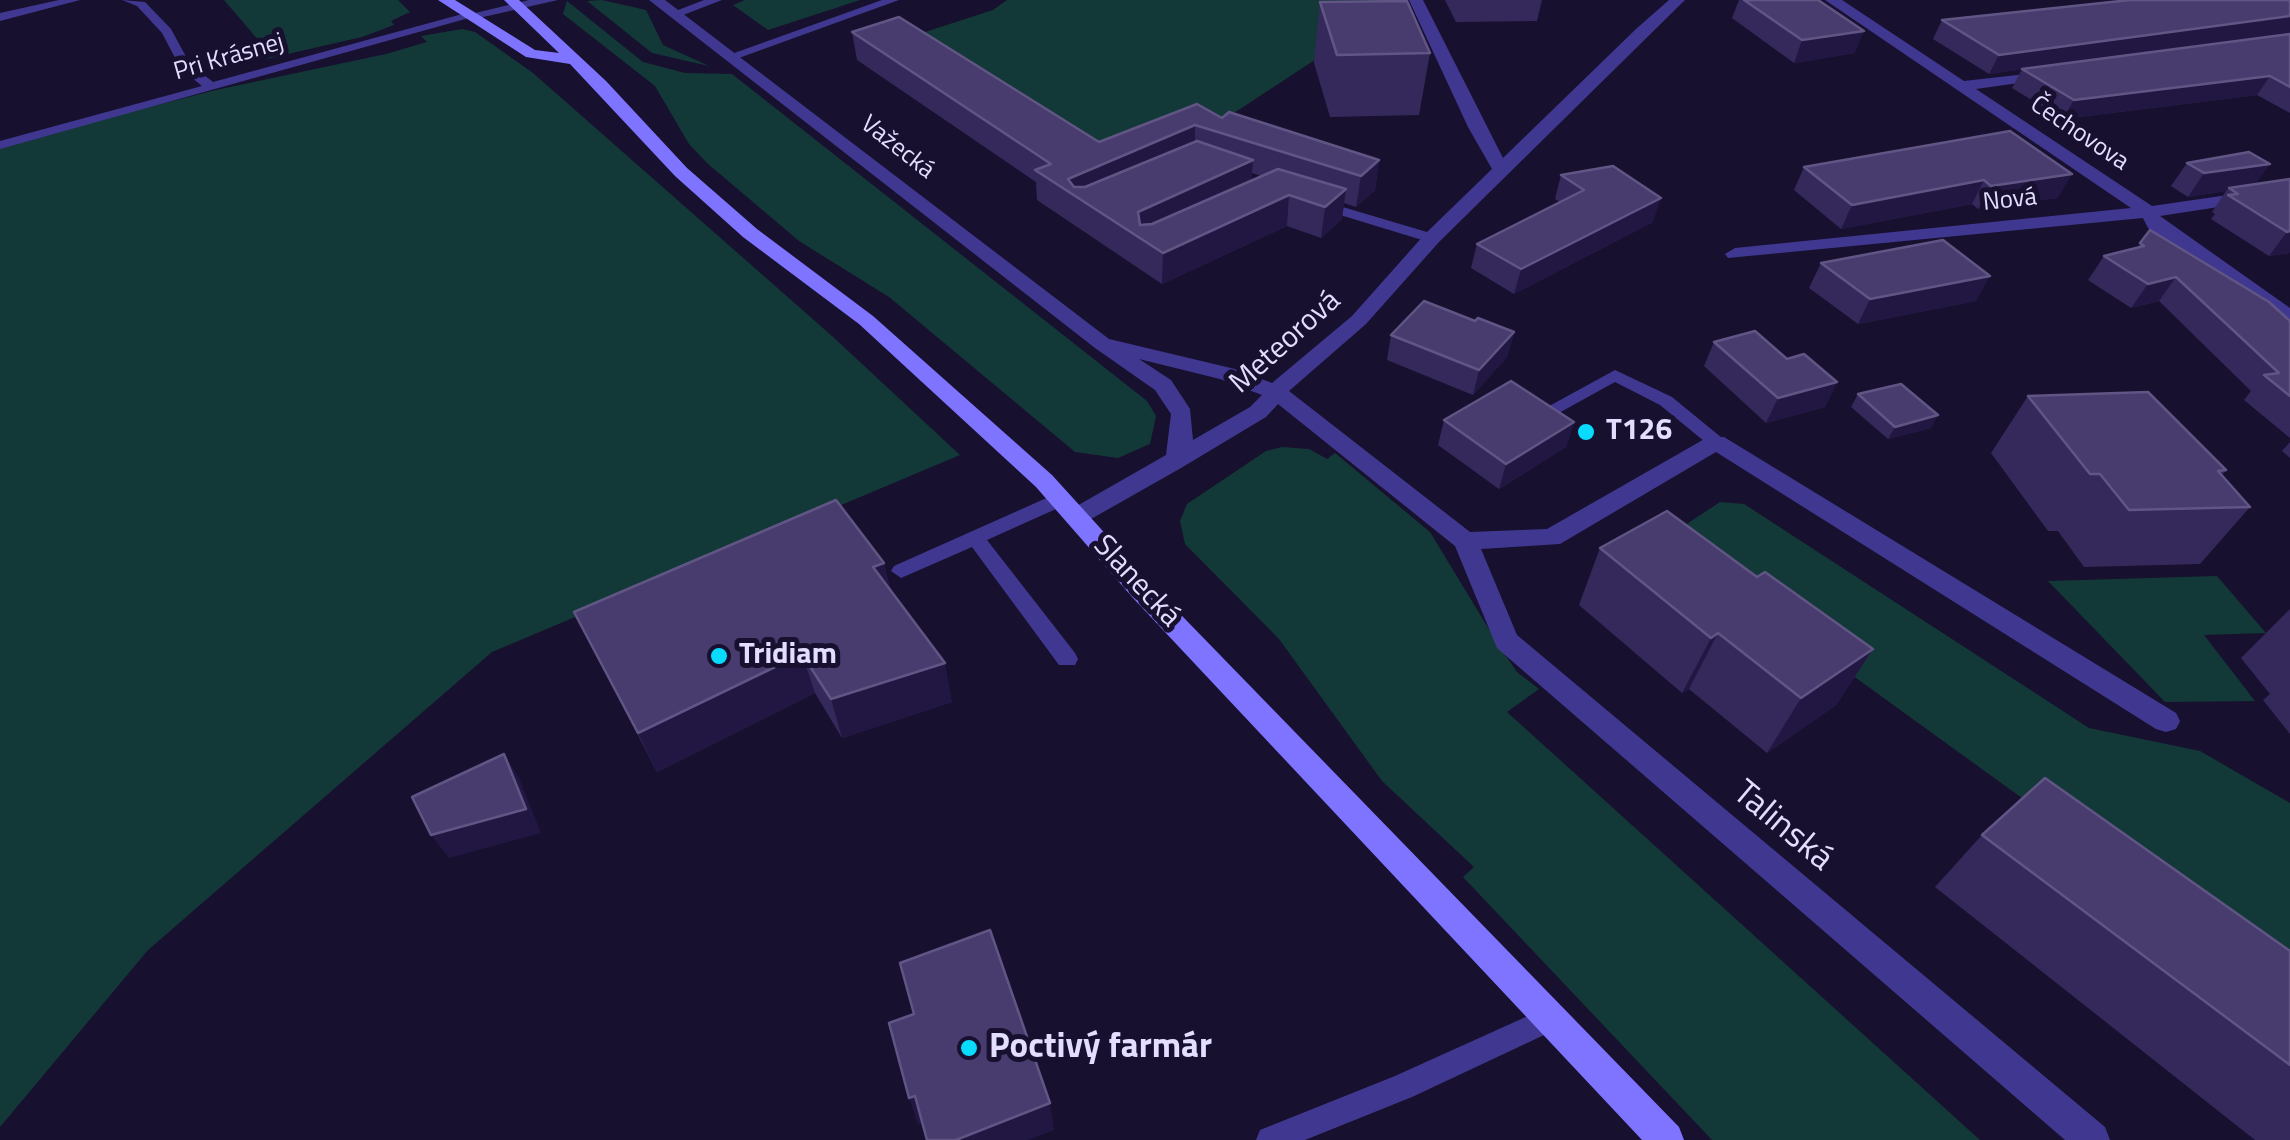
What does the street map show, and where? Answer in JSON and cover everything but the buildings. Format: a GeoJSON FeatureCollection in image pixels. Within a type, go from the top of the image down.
{"type":"FeatureCollection","features":[{"type":"Feature","properties":{"kind":"main road"},"geometry":{"type":"LineString","coordinates":[[445,0],[530,54],[573,60]]}},
{"type":"Feature","properties":{"kind":"main road","name":"Slanecká"},"geometry":{"type":"LineString","coordinates":[[516,1],[681,172],[750,233],[866,320],[1068,508],[1666,1140]]}},
{"type":"Feature","properties":{"kind":"street"},"geometry":{"type":"LineString","coordinates":[[470,16],[516,1],[551,0]]}},
{"type":"Feature","properties":{"kind":"street","name":"Važecká"},"geometry":{"type":"LineString","coordinates":[[656,0],[1102,344],[1163,386],[1173,398],[1184,432],[1173,463]]}},
{"type":"Feature","properties":{"kind":"street"},"geometry":{"type":"LineString","coordinates":[[1416,0],[1476,128],[1502,171]]}},
{"type":"Feature","properties":{"kind":"street","name":"Meteorová"},"geometry":{"type":"LineString","coordinates":[[1068,508],[1173,463],[1258,412],[1289,378],[1359,320],[1432,238],[1640,32],[1678,0]]}},
{"type":"Feature","properties":{"kind":"street","name":"Čechovova"},"geometry":{"type":"LineString","coordinates":[[1832,0],[2149,212],[2155,224],[2290,317]]}},
{"type":"Feature","properties":{"kind":"street"},"geometry":{"type":"LineString","coordinates":[[1962,86],[2059,73]]}},
{"type":"Feature","properties":{"kind":"street","name":"Nová"},"geometry":{"type":"LineString","coordinates":[[1735,254],[2149,212],[2290,191]]}},
{"type":"Feature","properties":{"kind":"street","name":"Važecká"},"geometry":{"type":"LineString","coordinates":[[1102,344],[1227,374],[1278,394]]}},
{"type":"Feature","properties":{"kind":"street","name":"Talinská"},"geometry":{"type":"LineString","coordinates":[[1278,394],[1465,542],[1506,641],[2092,1140]]}},
{"type":"Feature","properties":{"kind":"street"},"geometry":{"type":"LineString","coordinates":[[1465,542],[1551,538],[1716,442],[2166,722]]}},
{"type":"Feature","properties":{"kind":"lane"},"geometry":{"type":"LineString","coordinates":[[0,17],[74,0]]}},
{"type":"Feature","properties":{"kind":"lane"},"geometry":{"type":"LineString","coordinates":[[128,0],[141,4],[168,32],[185,66],[210,87]]}},
{"type":"Feature","properties":{"kind":"lane"},"geometry":{"type":"LineString","coordinates":[[674,14],[716,0]]}},
{"type":"Feature","properties":{"kind":"lane"},"geometry":{"type":"LineString","coordinates":[[732,56],[894,0]]}},
{"type":"Feature","properties":{"kind":"lane","name":"Pri Krásnej"},"geometry":{"type":"LineString","coordinates":[[0,145],[470,16]]}},
{"type":"Feature","properties":{"kind":"lane"},"geometry":{"type":"LineString","coordinates":[[1309,201],[1432,238]]}},
{"type":"Feature","properties":{"kind":"lane"},"geometry":{"type":"LineString","coordinates":[[1552,410],[1616,375],[1666,401],[1716,442]]}},
{"type":"Feature","properties":{"kind":"lane"},"geometry":{"type":"LineString","coordinates":[[901,571],[976,539],[1068,508]]}},
{"type":"Feature","properties":{"kind":"lane"},"geometry":{"type":"LineString","coordinates":[[976,539],[1066,660]]}},
{"type":"Feature","properties":{"kind":"lane"},"geometry":{"type":"LineString","coordinates":[[1270,1140],[1402,1087],[1550,1019]]}},
{"type":"Feature","properties":{"kind":"green space"},"geometry":{"type":"Polygon","coordinates":[[[224,0],[398,0],[410,12],[391,21],[394,25],[362,37],[266,59],[266,49],[224,0]]]}},
{"type":"Feature","properties":{"kind":"green space"},"geometry":{"type":"Polygon","coordinates":[[[602,0],[646,10],[663,45],[709,66],[652,53],[587,1],[602,0]]]}},
{"type":"Feature","properties":{"kind":"green space"},"geometry":{"type":"Polygon","coordinates":[[[745,0],[860,0],[768,30],[733,5],[745,0]]]}},
{"type":"Feature","properties":{"kind":"green space"},"geometry":{"type":"Polygon","coordinates":[[[1007,0],[1394,0],[1397,6],[1237,111],[1120,160],[922,33],[993,10],[1007,0]]]}},
{"type":"Feature","properties":{"kind":"green space"},"geometry":{"type":"Polygon","coordinates":[[[567,1],[643,62],[685,73],[732,74],[1147,401],[1156,416],[1150,444],[1118,458],[1075,452],[889,297],[799,241],[707,163],[689,144],[655,86],[563,14],[567,1]]]}},
{"type":"Feature","properties":{"kind":"green space"},"geometry":{"type":"Polygon","coordinates":[[[462,29],[475,32],[533,73],[832,336],[960,455],[492,652],[148,950],[0,1127],[0,145],[216,90],[386,54],[427,42],[421,36],[462,29]]]}},
{"type":"Feature","properties":{"kind":"green space"},"geometry":{"type":"Polygon","coordinates":[[[1282,447],[1309,449],[1327,459],[1335,453],[1430,532],[1501,649],[1517,672],[1539,689],[1507,712],[1980,1140],[1712,1140],[1463,877],[1474,867],[1382,781],[1279,639],[1185,544],[1180,521],[1187,504],[1266,451],[1282,447]]]}},
{"type":"Feature","properties":{"kind":"green space"},"geometry":{"type":"Polygon","coordinates":[[[1720,502],[1744,504],[2089,728],[2200,751],[2290,803],[2290,992],[1664,539],[1720,502]]]}},
{"type":"Feature","properties":{"kind":"green space"},"geometry":{"type":"Polygon","coordinates":[[[2217,576],[2266,633],[2204,635],[2255,701],[2165,702],[2048,581],[2217,576]]]}},
{"type":"Feature","properties":{"kind":"place","name":"T126"},"geometry":{"type":"Point","coordinates":[1586,432]}},
{"type":"Feature","properties":{"kind":"place","name":"Tridiam"},"geometry":{"type":"Point","coordinates":[719,656]}},
{"type":"Feature","properties":{"kind":"place","name":"Poctivý farmár"},"geometry":{"type":"Point","coordinates":[969,1048]}}]}
